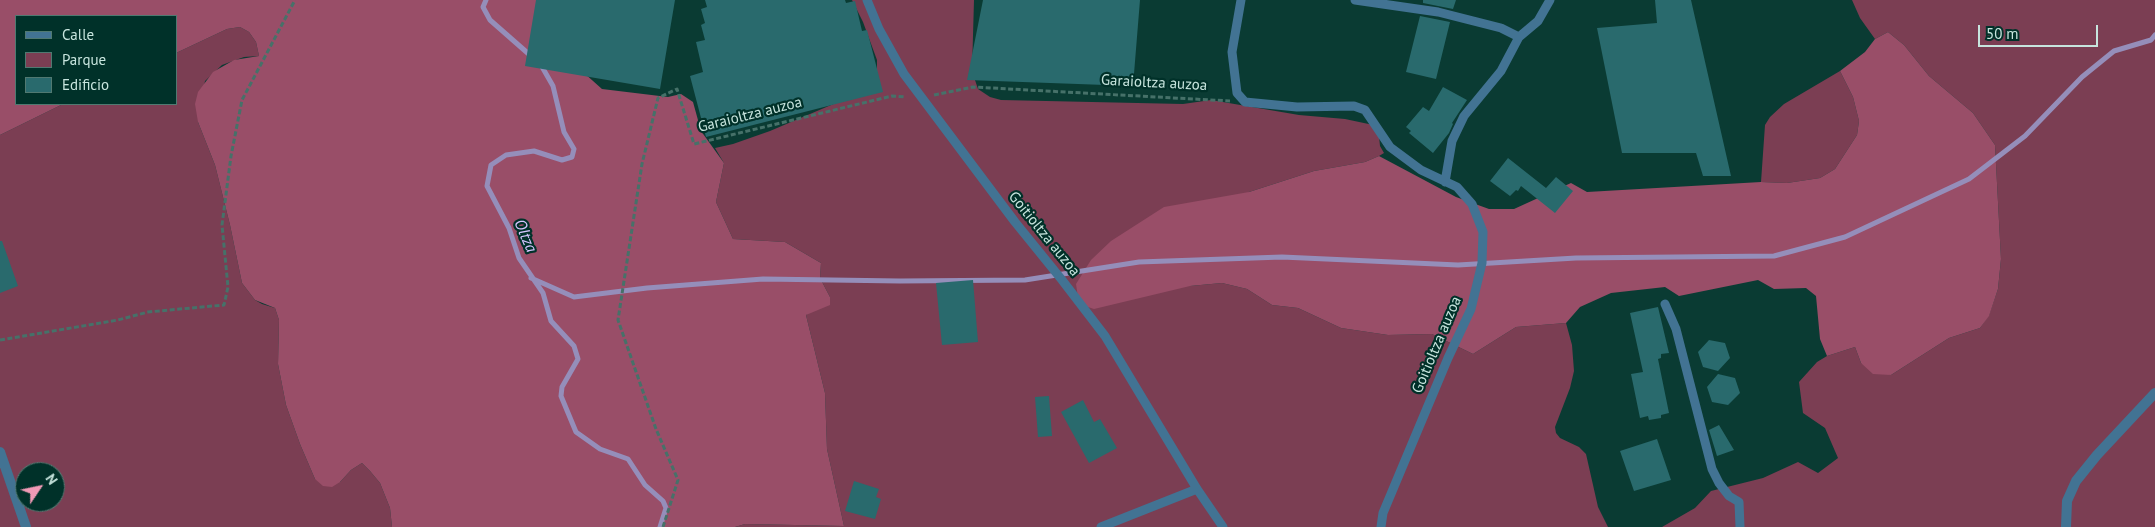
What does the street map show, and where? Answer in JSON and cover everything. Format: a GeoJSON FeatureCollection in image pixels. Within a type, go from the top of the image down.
{"type":"FeatureCollection","features":[{"type":"Feature","properties":{"kind":"street"},"geometry":{"type":"LineString","coordinates":[[2066,527],[2067,501],[2076,481],[2097,455],[2155,393]]}},
{"type":"Feature","properties":{"kind":"street"},"geometry":{"type":"LineString","coordinates":[[0,452],[26,527]]}},
{"type":"Feature","properties":{"kind":"lane","name":"Goitioltza auzoa"},"geometry":{"type":"LineString","coordinates":[[867,0],[879,29],[900,67],[1015,222],[1105,336],[1197,489],[1223,527]]}},
{"type":"Feature","properties":{"kind":"lane"},"geometry":{"type":"LineString","coordinates":[[1241,0],[1232,52],[1236,93],[1245,102]]}},
{"type":"Feature","properties":{"kind":"lane"},"geometry":{"type":"LineString","coordinates":[[1355,0],[1438,12],[1501,28],[1519,37]]}},
{"type":"Feature","properties":{"kind":"lane"},"geometry":{"type":"LineString","coordinates":[[1445,182],[1452,141],[1464,116],[1501,71],[1519,37],[1538,21],[1550,0]]}},
{"type":"Feature","properties":{"kind":"lane","name":"Goitioltza auzoa"},"geometry":{"type":"LineString","coordinates":[[1245,102],[1297,107],[1354,106],[1365,110],[1390,147],[1421,170],[1457,187],[1472,204],[1483,232],[1482,263],[1471,309],[1398,476],[1383,513],[1381,527]]}},
{"type":"Feature","properties":{"kind":"lane"},"geometry":{"type":"LineString","coordinates":[[1665,304],[1676,328],[1712,469],[1729,496],[1739,502],[1740,527]]}},
{"type":"Feature","properties":{"kind":"lane"},"geometry":{"type":"LineString","coordinates":[[1101,527],[1197,489]]}},
{"type":"Feature","properties":{"kind":"path"},"geometry":{"type":"LineString","coordinates":[[0,340],[118,320],[148,312],[224,305],[228,288],[222,225],[231,156],[242,100],[295,0]]}},
{"type":"Feature","properties":{"kind":"path","name":"Garaioltza auzoa"},"geometry":{"type":"LineString","coordinates":[[663,527],[678,480],[656,429],[618,320],[642,164],[658,98],[677,89],[694,144],[892,96],[922,98],[973,88],[1245,102]]}},
{"type":"Feature","properties":{"kind":"green space"},"geometry":{"type":"Polygon","coordinates":[[[852,0],[974,0],[972,71],[978,89],[990,97],[1001,100],[1183,104],[1211,100],[1299,115],[1345,119],[1378,126],[1380,146],[1384,153],[1379,156],[1365,162],[1314,171],[1249,192],[1190,286],[1222,283],[1247,289],[1272,305],[1298,308],[1341,328],[1388,335],[1432,334],[1473,354],[1516,327],[1566,323],[1572,345],[1574,371],[1570,388],[1555,427],[1556,433],[1560,438],[1579,447],[1586,454],[1598,507],[1608,527],[735,527],[745,524],[844,526],[827,449],[825,393],[806,315],[830,297],[820,278],[821,263],[785,242],[733,239],[716,202],[724,163],[715,148],[770,131],[857,94],[877,78],[877,60],[863,22],[852,0]]]}},
{"type":"Feature","properties":{"kind":"green space"},"geometry":{"type":"Polygon","coordinates":[[[1852,0],[2155,0],[2155,527],[1662,527],[1695,508],[1711,491],[1763,478],[1798,462],[1818,473],[1838,458],[1825,428],[1803,413],[1799,382],[1817,362],[1827,356],[1855,347],[1861,363],[1891,375],[1949,338],[1980,328],[1989,315],[1998,289],[2001,259],[1995,145],[1973,113],[1929,76],[1904,45],[1888,32],[1875,39],[1860,18],[1852,0]]]}},
{"type":"Feature","properties":{"kind":"green space"},"geometry":{"type":"Polygon","coordinates":[[[240,27],[249,32],[256,42],[259,56],[244,57],[222,65],[205,81],[198,122],[215,165],[242,283],[255,300],[275,308],[279,320],[278,364],[286,405],[315,479],[340,482],[351,470],[362,463],[380,483],[390,508],[392,527],[0,527],[0,135],[61,105],[178,105],[178,52],[227,29],[240,27]]]}},
{"type":"Feature","properties":{"kind":"green space"},"geometry":{"type":"Polygon","coordinates":[[[1840,71],[1853,97],[1859,121],[1857,135],[1835,169],[1820,178],[1787,183],[1761,182],[1765,125],[1770,117],[1784,104],[1840,71]]]}},
{"type":"Feature","properties":{"kind":"shaded area"},"geometry":{"type":"Polygon","coordinates":[[[0,0],[552,0],[565,56],[602,89],[668,97],[681,94],[693,102],[701,131],[724,163],[716,202],[733,239],[785,242],[821,263],[820,278],[830,297],[830,305],[806,315],[825,393],[827,449],[844,526],[745,524],[735,527],[392,527],[390,508],[380,483],[362,463],[332,487],[323,486],[315,479],[286,405],[278,364],[279,320],[275,308],[255,300],[242,283],[215,165],[198,122],[195,104],[198,92],[213,72],[234,60],[259,56],[256,42],[249,32],[240,27],[227,29],[178,52],[178,15],[15,15],[15,105],[61,105],[0,135],[0,0]]]}},
{"type":"Feature","properties":{"kind":"shaded area"},"geometry":{"type":"Polygon","coordinates":[[[1888,32],[1904,45],[1929,76],[1973,113],[1995,145],[2001,259],[1998,289],[1989,316],[1980,328],[1949,338],[1891,375],[1873,374],[1861,363],[1855,347],[1827,356],[1820,339],[1816,296],[1806,288],[1774,289],[1758,280],[1679,296],[1665,287],[1611,293],[1580,307],[1566,323],[1516,327],[1473,354],[1432,334],[1388,335],[1341,328],[1298,308],[1272,305],[1247,289],[1222,283],[1190,286],[1094,309],[1079,304],[1076,284],[1091,260],[1111,241],[1164,207],[1249,192],[1314,171],[1365,162],[1379,156],[1456,197],[1489,209],[1514,209],[1571,183],[1587,192],[1761,182],[1787,183],[1820,178],[1835,169],[1857,135],[1859,121],[1853,97],[1840,71],[1865,52],[1875,39],[1888,32]]]}},
{"type":"Feature","properties":{"kind":"building"},"geometry":{"type":"Polygon","coordinates":[[[536,0],[675,0],[660,89],[525,66],[536,0]]]}},
{"type":"Feature","properties":{"kind":"building"},"geometry":{"type":"Polygon","coordinates":[[[705,0],[845,0],[846,3],[855,1],[862,31],[867,30],[883,92],[706,137],[690,76],[703,72],[696,42],[705,40],[701,25],[705,23],[701,9],[707,7],[705,0]]]}},
{"type":"Feature","properties":{"kind":"building"},"geometry":{"type":"Polygon","coordinates":[[[983,0],[1140,0],[1133,86],[967,80],[983,0]]]}},
{"type":"Feature","properties":{"kind":"building"},"geometry":{"type":"Polygon","coordinates":[[[1423,0],[1456,0],[1453,9],[1423,3],[1423,0]]]}},
{"type":"Feature","properties":{"kind":"building"},"geometry":{"type":"Polygon","coordinates":[[[1655,0],[1691,0],[1731,176],[1703,176],[1696,153],[1622,153],[1597,28],[1657,23],[1655,0]]]}},
{"type":"Feature","properties":{"kind":"building"},"geometry":{"type":"Polygon","coordinates":[[[1420,16],[1450,22],[1436,79],[1406,72],[1420,16]]]}},
{"type":"Feature","properties":{"kind":"building"},"geometry":{"type":"Polygon","coordinates":[[[1443,87],[1467,100],[1452,123],[1449,133],[1433,153],[1409,133],[1411,131],[1406,127],[1423,107],[1429,111],[1443,87]]]}},
{"type":"Feature","properties":{"kind":"building"},"geometry":{"type":"Polygon","coordinates":[[[1508,158],[1546,188],[1556,177],[1573,191],[1555,213],[1521,186],[1518,191],[1516,190],[1510,196],[1490,181],[1508,158]]]}},
{"type":"Feature","properties":{"kind":"building"},"geometry":{"type":"Polygon","coordinates":[[[0,241],[2,241],[18,286],[0,293],[0,241]]]}},
{"type":"Feature","properties":{"kind":"building"},"geometry":{"type":"Polygon","coordinates":[[[973,280],[978,342],[942,345],[936,283],[973,280]]]}},
{"type":"Feature","properties":{"kind":"building"},"geometry":{"type":"Polygon","coordinates":[[[1658,307],[1669,353],[1661,354],[1661,358],[1658,359],[1669,413],[1661,415],[1661,418],[1649,420],[1648,416],[1640,418],[1631,374],[1643,372],[1630,313],[1658,307]]]}},
{"type":"Feature","properties":{"kind":"building"},"geometry":{"type":"Polygon","coordinates":[[[1709,340],[1725,343],[1730,358],[1718,371],[1703,367],[1698,352],[1709,340]]]}},
{"type":"Feature","properties":{"kind":"building"},"geometry":{"type":"Polygon","coordinates":[[[1718,374],[1735,378],[1740,393],[1728,405],[1712,402],[1707,387],[1718,374]]]}},
{"type":"Feature","properties":{"kind":"building"},"geometry":{"type":"Polygon","coordinates":[[[1049,396],[1052,436],[1038,437],[1035,397],[1049,396]]]}},
{"type":"Feature","properties":{"kind":"building"},"geometry":{"type":"Polygon","coordinates":[[[1083,400],[1094,422],[1100,419],[1117,448],[1089,463],[1061,412],[1083,400]]]}},
{"type":"Feature","properties":{"kind":"building"},"geometry":{"type":"Polygon","coordinates":[[[1719,425],[1734,450],[1717,456],[1709,430],[1719,425]]]}},
{"type":"Feature","properties":{"kind":"building"},"geometry":{"type":"Polygon","coordinates":[[[1657,439],[1671,480],[1634,491],[1620,451],[1657,439]]]}},
{"type":"Feature","properties":{"kind":"building"},"geometry":{"type":"Polygon","coordinates":[[[854,481],[879,489],[876,497],[881,499],[875,519],[845,511],[854,481]]]}},
{"type":"Feature","properties":{"kind":"waterway","name":"Oltza"},"geometry":{"type":"LineString","coordinates":[[486,0],[483,7],[490,20],[531,56]]}},
{"type":"Feature","properties":{"kind":"waterway"},"geometry":{"type":"LineString","coordinates":[[531,278],[574,297],[647,288],[763,279],[1025,280],[1139,262],[1282,257],[1458,265],[1576,258],[1774,256],[1845,237],[1969,179],[2025,136],[2082,77],[2114,51],[2151,40],[2155,35]]}},
{"type":"Feature","properties":{"kind":"waterway","name":"Oltza"},"geometry":{"type":"LineString","coordinates":[[541,65],[553,86],[564,132],[574,149],[572,157],[562,160],[534,151],[506,155],[491,165],[487,186],[509,228],[519,258],[543,293],[551,321],[574,346],[578,359],[562,387],[561,396],[576,432],[600,449],[628,459],[645,485],[663,501],[666,508],[660,527]]}}]}
